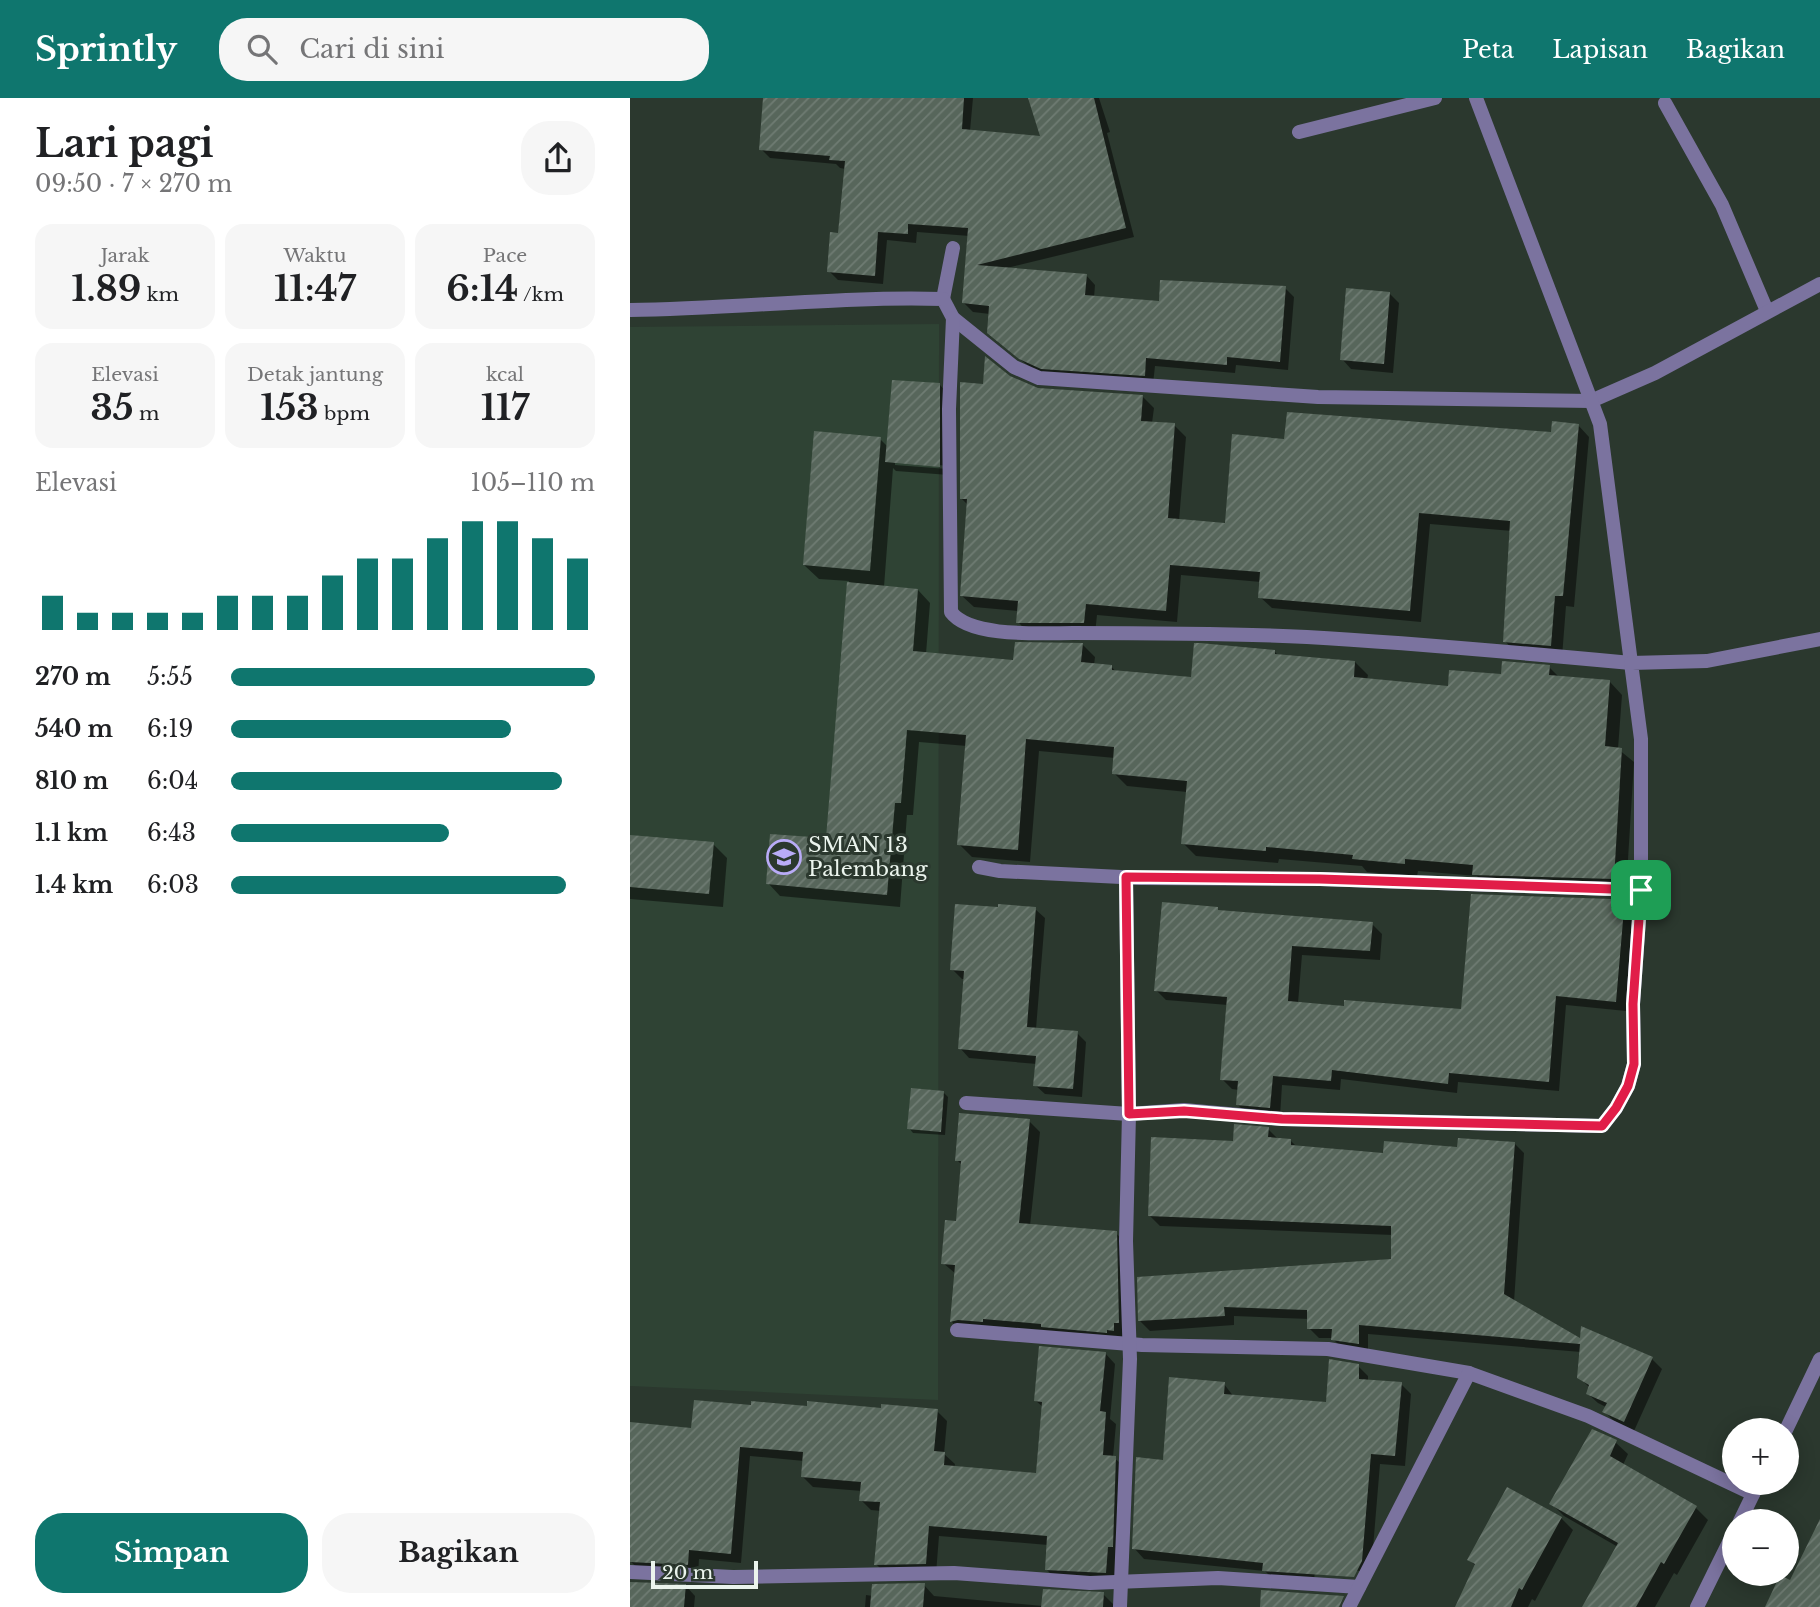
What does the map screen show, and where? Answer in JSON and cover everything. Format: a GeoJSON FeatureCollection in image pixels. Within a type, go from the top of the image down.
{"type":"FeatureCollection","features":[{"type":"Feature","properties":{"kind":"street"},"geometry":{"type":"LineString","coordinates":[[1298,132],[1435,98]]}},
{"type":"Feature","properties":{"kind":"street"},"geometry":{"type":"LineString","coordinates":[[967,1103],[1129,1114],[1184,1111],[1282,1119],[1602,1126],[1628,1086],[1634,1064],[1633,1004],[1641,890],[1641,739],[1600,424],[1476,98]]}},
{"type":"Feature","properties":{"kind":"street"},"geometry":{"type":"LineString","coordinates":[[1665,103],[1722,205],[1767,311]]}},
{"type":"Feature","properties":{"kind":"street"},"geometry":{"type":"LineString","coordinates":[[953,248],[943,299],[953,318],[1014,367],[1039,378],[1318,397],[1591,401],[1655,373],[1820,284]]}},
{"type":"Feature","properties":{"kind":"street"},"geometry":{"type":"LineString","coordinates":[[630,310],[703,309],[891,297],[943,299]]}},
{"type":"Feature","properties":{"kind":"street"},"geometry":{"type":"LineString","coordinates":[[953,318],[949,409],[951,612],[957,620],[972,626],[1022,633],[1306,637],[1631,663],[1707,661],[1820,639]]}},
{"type":"Feature","properties":{"kind":"street"},"geometry":{"type":"LineString","coordinates":[[979,867],[1000,871],[1126,877],[1320,879],[1641,890]]}},
{"type":"Feature","properties":{"kind":"street"},"geometry":{"type":"LineString","coordinates":[[1119,1607],[1128,1450],[1130,1344],[1126,1241],[1129,1114],[1126,877]]}},
{"type":"Feature","properties":{"kind":"street"},"geometry":{"type":"LineString","coordinates":[[957,1330],[1130,1344],[1328,1349],[1469,1373],[1588,1416],[1722,1473]]}},
{"type":"Feature","properties":{"kind":"street"},"geometry":{"type":"LineString","coordinates":[[1792,1418],[1820,1359]]}},
{"type":"Feature","properties":{"kind":"street"},"geometry":{"type":"LineString","coordinates":[[1349,1607],[1469,1373]]}},
{"type":"Feature","properties":{"kind":"street"},"geometry":{"type":"LineString","coordinates":[[1697,1607],[1722,1556]]}},
{"type":"Feature","properties":{"kind":"street"},"geometry":{"type":"LineString","coordinates":[[630,1572],[733,1577],[954,1573],[1090,1583],[1218,1578],[1359,1587]]}},
{"type":"Feature","properties":{"kind":"shaded area","name":"SMAN 13 Palembang"},"geometry":{"type":"Polygon","coordinates":[[[939,324],[938,1400],[630,1386],[630,327],[939,324]]]}},
{"type":"Feature","properties":{"kind":"building"},"geometry":{"type":"Polygon","coordinates":[[[763,98],[964,98],[962,129],[1040,136],[1028,98],[1094,98],[1126,228],[977,265],[1087,274],[1085,295],[1159,301],[1160,280],[1286,286],[1280,362],[1227,357],[1227,365],[1146,358],[1145,376],[1041,369],[1019,359],[987,333],[989,306],[962,303],[968,228],[908,224],[908,234],[878,232],[875,276],[827,272],[830,232],[838,233],[845,161],[829,160],[830,156],[759,150],[763,98]]]}},
{"type":"Feature","properties":{"kind":"building"},"geometry":{"type":"Polygon","coordinates":[[[1346,288],[1390,292],[1384,364],[1340,360],[1346,288]]]}},
{"type":"Feature","properties":{"kind":"building"},"geometry":{"type":"Polygon","coordinates":[[[985,356],[1010,376],[1038,388],[1143,395],[1141,421],[1175,423],[1168,518],[1225,523],[1232,434],[1284,439],[1287,412],[1551,432],[1552,421],[1579,424],[1563,596],[1555,596],[1551,646],[1503,642],[1510,521],[1419,513],[1410,611],[1258,598],[1260,572],[1170,565],[1166,611],[1086,604],[1084,623],[1016,623],[1018,601],[960,596],[967,499],[960,499],[960,382],[983,384],[985,356]]]}},
{"type":"Feature","properties":{"kind":"building"},"geometry":{"type":"Polygon","coordinates":[[[892,380],[940,383],[940,467],[885,462],[892,380]]]}},
{"type":"Feature","properties":{"kind":"building"},"geometry":{"type":"Polygon","coordinates":[[[814,431],[881,437],[870,571],[803,565],[814,431]]]}},
{"type":"Feature","properties":{"kind":"building"},"geometry":{"type":"Polygon","coordinates":[[[847,582],[918,589],[913,651],[1013,660],[1015,642],[1083,643],[1081,662],[1112,665],[1112,670],[1191,677],[1194,643],[1200,643],[1275,650],[1275,654],[1355,661],[1354,677],[1448,686],[1449,670],[1501,674],[1502,661],[1550,665],[1549,675],[1610,680],[1605,746],[1622,748],[1614,879],[1472,875],[1473,865],[1405,859],[1405,864],[1352,859],[1353,855],[1266,847],[1266,851],[1181,844],[1187,781],[1112,774],[1114,747],[1026,739],[1018,850],[957,845],[966,735],[907,730],[901,803],[895,803],[887,895],[766,884],[770,834],[826,838],[847,582]]]}},
{"type":"Feature","properties":{"kind":"building"},"geometry":{"type":"Polygon","coordinates":[[[630,835],[714,842],[709,894],[630,887],[630,835]]]}},
{"type":"Feature","properties":{"kind":"building"},"geometry":{"type":"Polygon","coordinates":[[[1471,894],[1612,899],[1611,908],[1624,909],[1616,1002],[1556,996],[1549,1082],[1449,1073],[1448,1084],[1332,1070],[1331,1081],[1273,1076],[1270,1108],[1236,1105],[1238,1081],[1220,1080],[1227,997],[1154,991],[1162,902],[1218,907],[1218,910],[1373,922],[1370,951],[1292,946],[1288,1001],[1344,1006],[1344,1000],[1461,1009],[1471,894]]]}},
{"type":"Feature","properties":{"kind":"building"},"geometry":{"type":"Polygon","coordinates":[[[955,904],[1036,907],[1027,1027],[1078,1031],[1073,1089],[1033,1086],[1036,1056],[958,1049],[964,971],[950,970],[955,904]]]}},
{"type":"Feature","properties":{"kind":"building"},"geometry":{"type":"Polygon","coordinates":[[[911,1088],[944,1091],[941,1132],[907,1129],[911,1088]]]}},
{"type":"Feature","properties":{"kind":"building"},"geometry":{"type":"Polygon","coordinates":[[[959,1113],[1030,1119],[1019,1223],[1117,1231],[1119,1323],[1114,1323],[1114,1331],[1107,1330],[1107,1333],[1041,1327],[1041,1324],[983,1319],[983,1322],[950,1322],[955,1265],[941,1264],[945,1220],[956,1221],[961,1161],[955,1161],[959,1113]]]}},
{"type":"Feature","properties":{"kind":"building"},"geometry":{"type":"Polygon","coordinates":[[[1234,1124],[1269,1127],[1268,1137],[1291,1139],[1291,1145],[1383,1153],[1384,1141],[1457,1147],[1458,1138],[1515,1142],[1504,1294],[1580,1338],[1581,1326],[1653,1357],[1624,1422],[1602,1412],[1607,1403],[1586,1394],[1589,1385],[1577,1378],[1580,1344],[1359,1325],[1359,1344],[1331,1340],[1332,1329],[1307,1329],[1307,1310],[1224,1307],[1225,1316],[1138,1321],[1137,1277],[1391,1259],[1391,1226],[1148,1216],[1151,1137],[1233,1141],[1234,1124]]]}},
{"type":"Feature","properties":{"kind":"building"},"geometry":{"type":"Polygon","coordinates":[[[1039,1346],[1106,1352],[1100,1411],[1106,1412],[1103,1455],[1116,1456],[1113,1547],[1108,1547],[1106,1573],[1045,1570],[1047,1536],[929,1526],[926,1564],[874,1565],[880,1502],[859,1501],[861,1482],[801,1477],[803,1452],[740,1447],[731,1554],[689,1550],[688,1565],[630,1562],[630,1422],[691,1428],[694,1400],[807,1406],[807,1401],[881,1408],[881,1404],[938,1409],[934,1451],[945,1452],[944,1465],[1036,1473],[1042,1402],[1034,1401],[1039,1346]]]}},
{"type":"Feature","properties":{"kind":"building"},"geometry":{"type":"Polygon","coordinates":[[[1329,1359],[1359,1364],[1359,1379],[1402,1382],[1395,1456],[1371,1454],[1362,1561],[1354,1577],[1262,1571],[1263,1563],[1132,1549],[1136,1457],[1163,1460],[1169,1377],[1225,1382],[1224,1394],[1326,1402],[1329,1359]]]}},
{"type":"Feature","properties":{"kind":"building"},"geometry":{"type":"Polygon","coordinates":[[[1592,1429],[1617,1440],[1610,1456],[1697,1506],[1636,1607],[1582,1607],[1618,1543],[1549,1504],[1592,1429]]]}},
{"type":"Feature","properties":{"kind":"building"},"geometry":{"type":"Polygon","coordinates":[[[1507,1487],[1562,1517],[1522,1590],[1519,1588],[1511,1607],[1455,1607],[1475,1564],[1467,1560],[1507,1487]]]}},
{"type":"Feature","properties":{"kind":"building"},"geometry":{"type":"Polygon","coordinates":[[[1820,1519],[1820,1607],[1765,1607],[1775,1586],[1799,1586],[1799,1562],[1820,1519]]]}},
{"type":"Feature","properties":{"kind":"building"},"geometry":{"type":"Polygon","coordinates":[[[630,1582],[686,1584],[684,1607],[630,1607],[630,1582]]]}},
{"type":"Feature","properties":{"kind":"building"},"geometry":{"type":"Polygon","coordinates":[[[925,1583],[923,1607],[870,1607],[872,1584],[925,1583]]]}},
{"type":"Feature","properties":{"kind":"building"},"geometry":{"type":"Polygon","coordinates":[[[1043,1589],[1104,1592],[1103,1607],[1041,1607],[1043,1589]]]}},
{"type":"Feature","properties":{"kind":"building"},"geometry":{"type":"Polygon","coordinates":[[[1261,1590],[1344,1596],[1339,1607],[1260,1607],[1261,1590]]]}},
{"type":"Feature","properties":{"kind":"place","name":"SMAN 13 Palembang"},"geometry":{"type":"Point","coordinates":[784,857]}},
{"type":"Feature","properties":{"kind":"route"},"geometry":{"type":"LineString","coordinates":[[1126,877],[1320,879],[1641,890],[1633,1004],[1634,1064],[1628,1086],[1602,1126],[1282,1119],[1184,1111],[1129,1114],[1126,877]]}}]}
